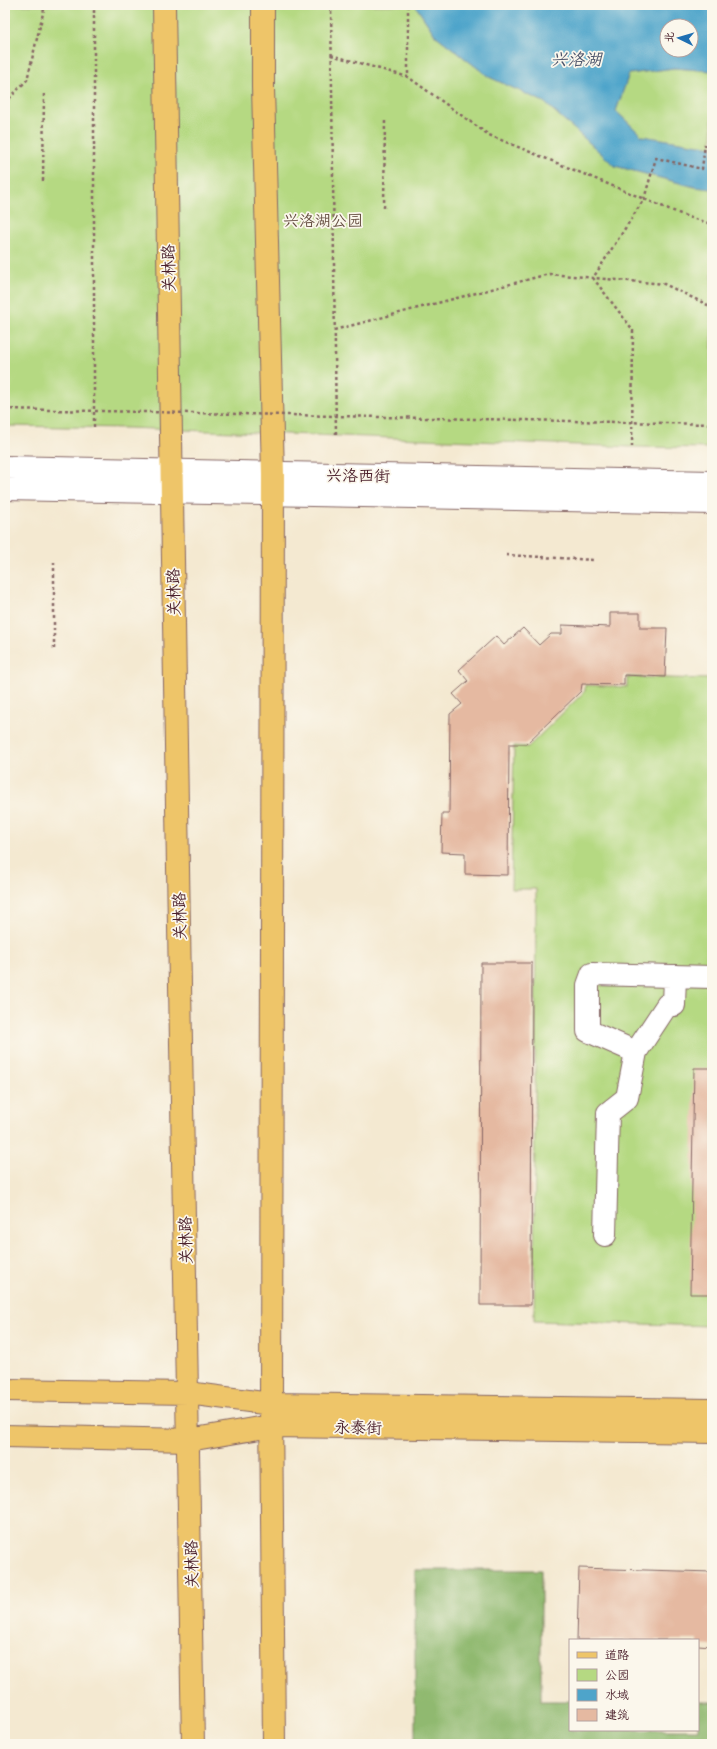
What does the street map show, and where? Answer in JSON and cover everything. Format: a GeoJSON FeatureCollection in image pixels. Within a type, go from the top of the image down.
{"type":"FeatureCollection","features":[{"type":"Feature","properties":{"kind":"main road","name":"关林路"},"geometry":{"type":"LineString","coordinates":[[164,5],[193,1744]]}},
{"type":"Feature","properties":{"kind":"main road"},"geometry":{"type":"LineString","coordinates":[[263,5],[263,87],[273,484],[271,1426],[274,1744]]}},
{"type":"Feature","properties":{"kind":"main road","name":"永泰街"},"geometry":{"type":"LineString","coordinates":[[5,1390],[188,1393],[271,1404],[712,1410]]}},
{"type":"Feature","properties":{"kind":"main road","name":"永泰街"},"geometry":{"type":"LineString","coordinates":[[5,1436],[189,1440],[271,1426],[712,1432]]}},
{"type":"Feature","properties":{"kind":"street","name":"兴洛西街"},"geometry":{"type":"LineString","coordinates":[[5,467],[171,471],[273,484],[712,503]]}},
{"type":"Feature","properties":{"kind":"street","name":"兴洛西街"},"geometry":{"type":"LineString","coordinates":[[5,489],[171,493],[273,484],[712,482]]}},
{"type":"Feature","properties":{"kind":"street"},"geometry":{"type":"LineString","coordinates":[[636,1052],[588,1031],[588,985],[592,974],[712,977]]}},
{"type":"Feature","properties":{"kind":"street"},"geometry":{"type":"LineString","coordinates":[[605,1235],[608,1113],[627,1098],[636,1052],[667,1005],[674,1004],[675,976]]}},
{"type":"Feature","properties":{"kind":"path"},"geometry":{"type":"LineString","coordinates":[[5,103],[27,80],[45,5]]}},
{"type":"Feature","properties":{"kind":"path"},"geometry":{"type":"LineString","coordinates":[[94,5],[94,427]]}},
{"type":"Feature","properties":{"kind":"path"},"geometry":{"type":"LineString","coordinates":[[331,5],[336,436]]}},
{"type":"Feature","properties":{"kind":"path"},"geometry":{"type":"LineString","coordinates":[[408,5],[408,77]]}},
{"type":"Feature","properties":{"kind":"path"},"geometry":{"type":"LineString","coordinates":[[331,55],[408,77],[489,135],[688,217],[712,224]]}},
{"type":"Feature","properties":{"kind":"path"},"geometry":{"type":"LineString","coordinates":[[42,181],[44,92]]}},
{"type":"Feature","properties":{"kind":"path"},"geometry":{"type":"LineString","coordinates":[[384,208],[385,119]]}},
{"type":"Feature","properties":{"kind":"path"},"geometry":{"type":"LineString","coordinates":[[593,278],[644,199],[656,158],[702,169],[705,144]]}},
{"type":"Feature","properties":{"kind":"path"},"geometry":{"type":"LineString","coordinates":[[334,330],[549,274],[664,284],[712,307]]}},
{"type":"Feature","properties":{"kind":"path"},"geometry":{"type":"LineString","coordinates":[[593,278],[633,330],[632,447]]}},
{"type":"Feature","properties":{"kind":"path"},"geometry":{"type":"LineString","coordinates":[[5,408],[712,424]]}},
{"type":"Feature","properties":{"kind":"path"},"geometry":{"type":"LineString","coordinates":[[506,555],[594,560]]}},
{"type":"Feature","properties":{"kind":"path"},"geometry":{"type":"LineString","coordinates":[[54,560],[54,649]]}},
{"type":"Feature","properties":{"kind":"green space","name":"兴洛湖公园"},"geometry":{"type":"Polygon","coordinates":[[[5,5],[415,5],[435,35],[489,77],[544,102],[615,166],[695,187],[712,189],[712,448],[632,447],[128,428],[5,426],[5,5]]]}},
{"type":"Feature","properties":{"kind":"green space"},"geometry":{"type":"Polygon","coordinates":[[[674,68],[712,71],[712,147],[642,136],[616,111],[629,74],[674,68]]]}},
{"type":"Feature","properties":{"kind":"green space"},"geometry":{"type":"Polygon","coordinates":[[[627,677],[712,679],[712,1326],[534,1321],[536,889],[511,889],[514,746],[528,747],[585,691],[585,685],[627,687],[627,677]]]}},
{"type":"Feature","properties":{"kind":"green space"},"geometry":{"type":"Polygon","coordinates":[[[415,1570],[541,1570],[541,1701],[569,1701],[569,1731],[699,1731],[699,1702],[712,1702],[712,1744],[415,1744],[415,1570]]]}},
{"type":"Feature","properties":{"kind":"water","name":"兴洛湖"},"geometry":{"type":"Polygon","coordinates":[[[415,5],[712,5],[712,71],[674,68],[629,74],[616,111],[642,136],[712,147],[712,189],[695,187],[615,166],[544,102],[489,77],[435,35],[415,5]]]}},
{"type":"Feature","properties":{"kind":"building"},"geometry":{"type":"Polygon","coordinates":[[[610,613],[640,613],[640,628],[667,628],[665,677],[624,675],[624,685],[582,684],[581,691],[526,744],[509,744],[508,875],[465,874],[465,853],[441,852],[442,813],[449,813],[450,714],[462,704],[453,694],[468,681],[459,670],[496,636],[504,645],[523,628],[539,645],[551,634],[562,634],[562,625],[610,627],[610,613]]]}},
{"type":"Feature","properties":{"kind":"building"},"geometry":{"type":"Polygon","coordinates":[[[481,963],[532,963],[531,1305],[480,1305],[481,963]]]}},
{"type":"Feature","properties":{"kind":"building"},"geometry":{"type":"Polygon","coordinates":[[[694,1068],[712,1068],[712,1294],[690,1294],[694,1068]]]}},
{"type":"Feature","properties":{"kind":"building"},"geometry":{"type":"Polygon","coordinates":[[[579,1568],[712,1572],[712,1646],[699,1645],[699,1639],[577,1639],[579,1568]]]}}]}
